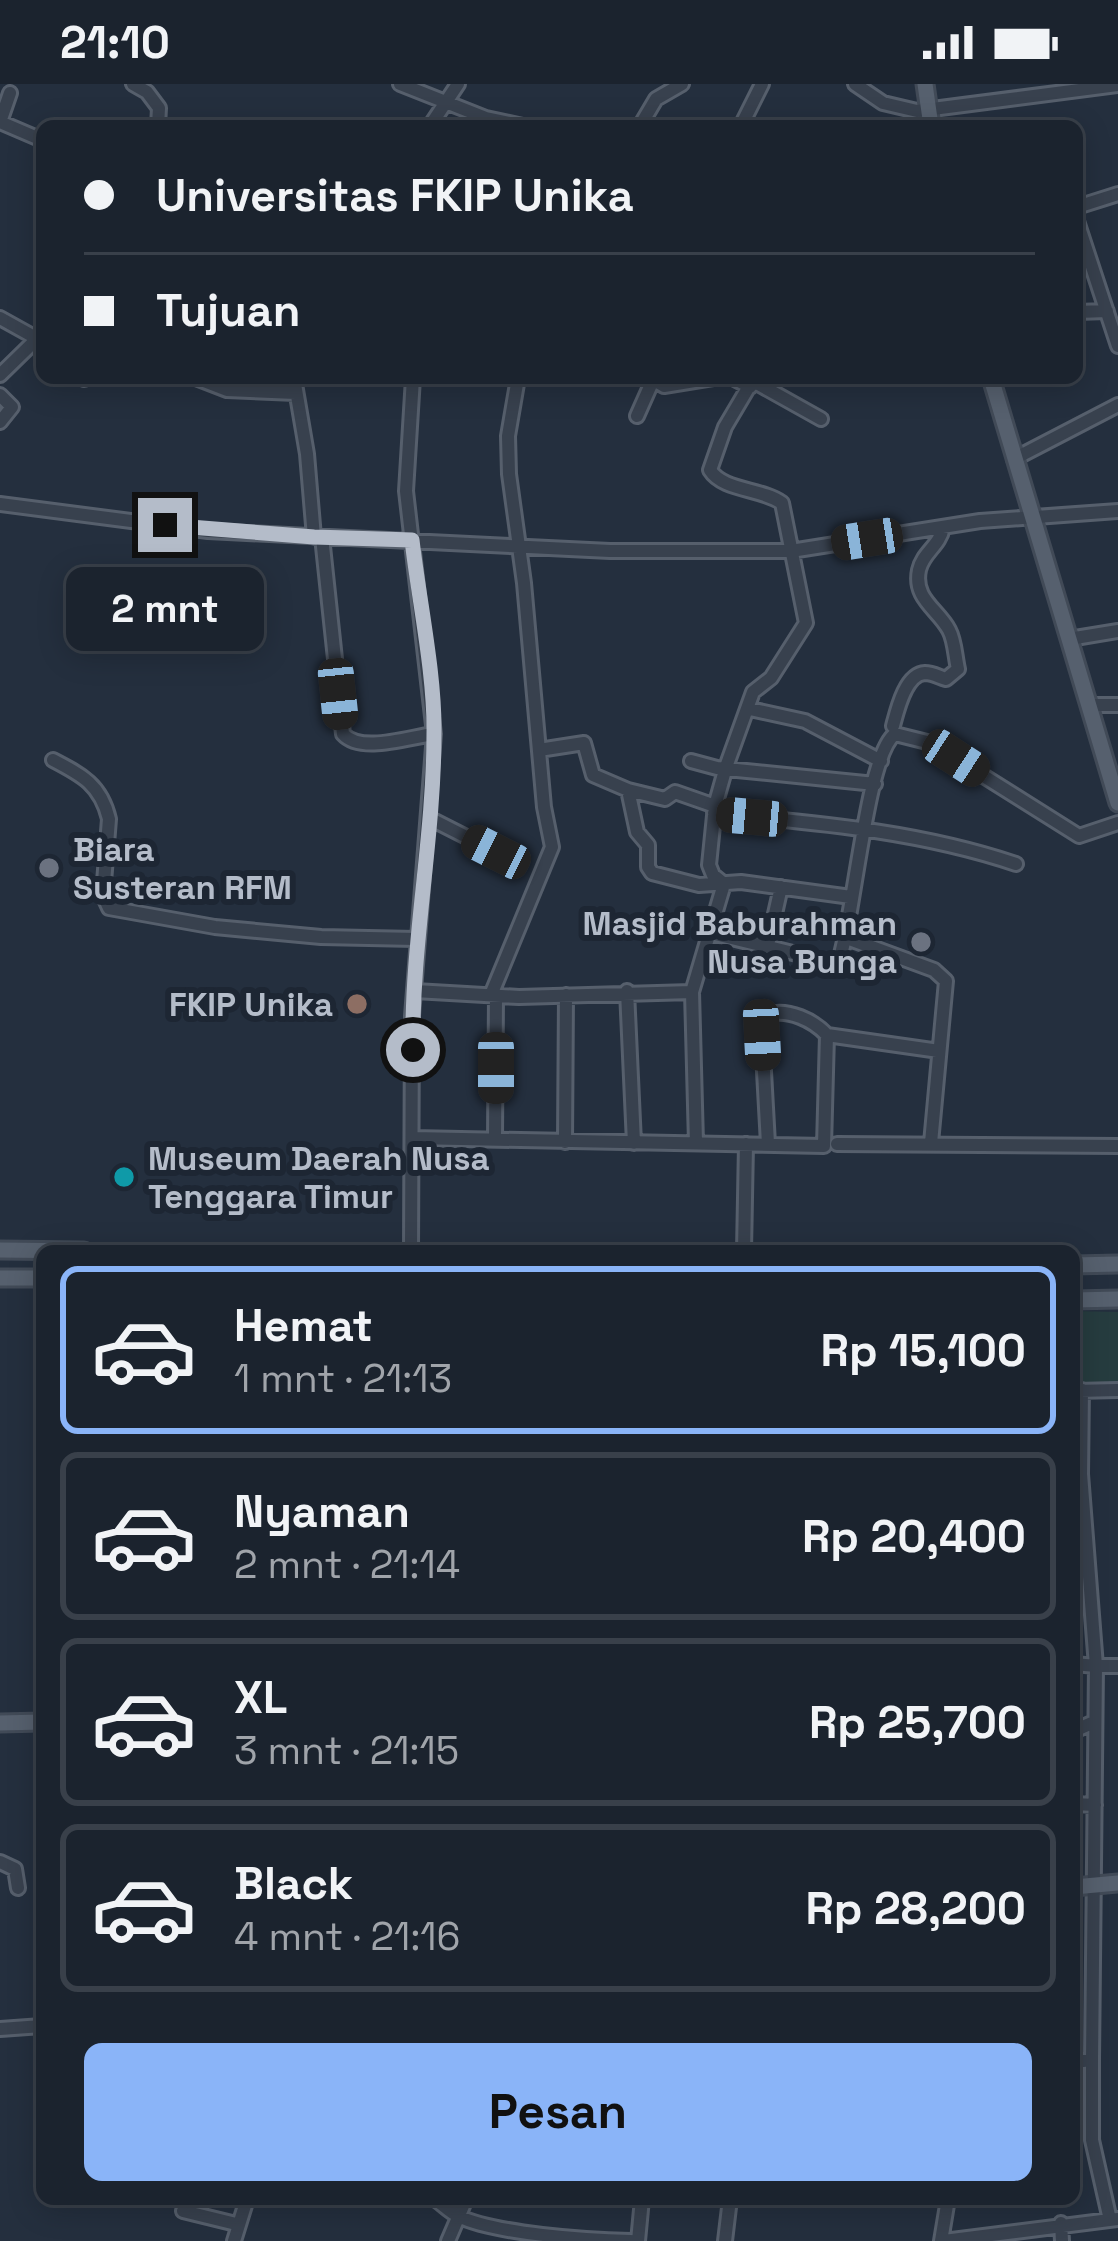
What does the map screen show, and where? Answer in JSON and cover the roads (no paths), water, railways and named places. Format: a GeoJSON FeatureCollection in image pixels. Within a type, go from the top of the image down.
{"type":"FeatureCollection","features":[{"type":"Feature","properties":{"kind":"main road"},"geometry":{"type":"LineString","coordinates":[[925,84],[929,117]]}},
{"type":"Feature","properties":{"kind":"main road"},"geometry":{"type":"LineString","coordinates":[[993,384],[1115,777],[1118,803]]}},
{"type":"Feature","properties":{"kind":"main road"},"geometry":{"type":"LineString","coordinates":[[0,1250],[36,1250]]}},
{"type":"Feature","properties":{"kind":"main road"},"geometry":{"type":"LineString","coordinates":[[1080,1265],[1118,1264]]}},
{"type":"Feature","properties":{"kind":"main road"},"geometry":{"type":"LineString","coordinates":[[0,1277],[36,1278]]}},
{"type":"Feature","properties":{"kind":"main road"},"geometry":{"type":"LineString","coordinates":[[1080,1300],[1118,1299]]}},
{"type":"Feature","properties":{"kind":"main road"},"geometry":{"type":"LineString","coordinates":[[0,1723],[36,1722]]}},
{"type":"Feature","properties":{"kind":"main road"},"geometry":{"type":"LineString","coordinates":[[1080,1886],[1118,1883]]}},
{"type":"Feature","properties":{"kind":"street"},"geometry":{"type":"LineString","coordinates":[[133,84],[147,92],[159,108],[158,120]]}},
{"type":"Feature","properties":{"kind":"street"},"geometry":{"type":"LineString","coordinates":[[400,84],[445,104],[502,120]]}},
{"type":"Feature","properties":{"kind":"street"},"geometry":{"type":"LineString","coordinates":[[434,120],[458,84]]}},
{"type":"Feature","properties":{"kind":"street"},"geometry":{"type":"LineString","coordinates":[[644,120],[656,99],[682,84]]}},
{"type":"Feature","properties":{"kind":"street"},"geometry":{"type":"LineString","coordinates":[[744,120],[762,84]]}},
{"type":"Feature","properties":{"kind":"street"},"geometry":{"type":"LineString","coordinates":[[855,84],[874,99],[929,117],[1049,89],[1118,85]]}},
{"type":"Feature","properties":{"kind":"street"},"geometry":{"type":"LineString","coordinates":[[10,93],[0,122],[36,137]]}},
{"type":"Feature","properties":{"kind":"street"},"geometry":{"type":"LineString","coordinates":[[1083,205],[1118,194]]}},
{"type":"Feature","properties":{"kind":"street"},"geometry":{"type":"LineString","coordinates":[[1083,238],[1118,346]]}},
{"type":"Feature","properties":{"kind":"street"},"geometry":{"type":"LineString","coordinates":[[1083,312],[1108,311]]}},
{"type":"Feature","properties":{"kind":"street"},"geometry":{"type":"LineString","coordinates":[[0,318],[36,335]]}},
{"type":"Feature","properties":{"kind":"street"},"geometry":{"type":"LineString","coordinates":[[0,374],[36,339]]}},
{"type":"Feature","properties":{"kind":"street"},"geometry":{"type":"LineString","coordinates":[[212,384],[227,390],[295,386],[343,734],[360,745],[434,734]]}},
{"type":"Feature","properties":{"kind":"street"},"geometry":{"type":"LineString","coordinates":[[411,1245],[416,939],[434,734],[406,491],[413,384]]}},
{"type":"Feature","properties":{"kind":"street"},"geometry":{"type":"LineString","coordinates":[[495,1139],[494,995],[552,851],[508,436],[517,384]]}},
{"type":"Feature","properties":{"kind":"street"},"geometry":{"type":"LineString","coordinates":[[637,416],[650,384]]}},
{"type":"Feature","properties":{"kind":"street"},"geometry":{"type":"LineString","coordinates":[[724,884],[710,865],[715,809],[726,767],[753,692],[771,678],[806,625],[782,503],[717,480],[710,472],[724,428],[751,384]]}},
{"type":"Feature","properties":{"kind":"street"},"geometry":{"type":"LineString","coordinates":[[756,384],[821,419]]}},
{"type":"Feature","properties":{"kind":"street"},"geometry":{"type":"LineString","coordinates":[[0,395],[12,407],[0,422]]}},
{"type":"Feature","properties":{"kind":"street"},"geometry":{"type":"LineString","coordinates":[[1015,459],[1118,406]]}},
{"type":"Feature","properties":{"kind":"street"},"geometry":{"type":"LineString","coordinates":[[0,504],[208,531],[519,549],[791,550],[943,527],[1118,511]]}},
{"type":"Feature","properties":{"kind":"street"},"geometry":{"type":"LineString","coordinates":[[893,726],[904,691],[915,678],[923,673],[946,679],[958,669],[954,638],[925,602],[918,580],[921,565],[940,540],[943,527]]}},
{"type":"Feature","properties":{"kind":"street"},"geometry":{"type":"LineString","coordinates":[[1069,639],[1118,631]]}},
{"type":"Feature","properties":{"kind":"street"},"geometry":{"type":"LineString","coordinates":[[1089,705],[1118,705]]}},
{"type":"Feature","properties":{"kind":"street"},"geometry":{"type":"LineString","coordinates":[[750,709],[805,722],[881,761]]}},
{"type":"Feature","properties":{"kind":"street"},"geometry":{"type":"LineString","coordinates":[[711,933],[836,965],[847,938],[851,896],[881,761],[888,739],[905,734],[956,758],[1076,835],[1086,836],[1118,823]]}},
{"type":"Feature","properties":{"kind":"street"},"geometry":{"type":"LineString","coordinates":[[539,750],[584,743],[591,773],[665,800],[675,792],[715,809],[866,828],[966,848],[1016,864]]}},
{"type":"Feature","properties":{"kind":"street"},"geometry":{"type":"LineString","coordinates":[[53,760],[88,777],[106,808],[103,895],[107,906],[116,911],[321,937],[416,939]]}},
{"type":"Feature","properties":{"kind":"street"},"geometry":{"type":"LineString","coordinates":[[692,761],[717,769],[875,784]]}},
{"type":"Feature","properties":{"kind":"street"},"geometry":{"type":"LineString","coordinates":[[628,790],[638,832],[648,845],[652,873],[699,885],[741,882],[851,896]]}},
{"type":"Feature","properties":{"kind":"street"},"geometry":{"type":"LineString","coordinates":[[428,818],[496,852]]}},
{"type":"Feature","properties":{"kind":"street"},"geometry":{"type":"LineString","coordinates":[[696,1143],[692,992],[724,884]]}},
{"type":"Feature","properties":{"kind":"street"},"geometry":{"type":"LineString","coordinates":[[768,945],[781,887]]}},
{"type":"Feature","properties":{"kind":"street"},"geometry":{"type":"LineString","coordinates":[[847,938],[945,978],[931,1143]]}},
{"type":"Feature","properties":{"kind":"street"},"geometry":{"type":"LineString","coordinates":[[415,991],[494,995],[692,992]]}},
{"type":"Feature","properties":{"kind":"street"},"geometry":{"type":"LineString","coordinates":[[627,992],[634,1143]]}},
{"type":"Feature","properties":{"kind":"street"},"geometry":{"type":"LineString","coordinates":[[565,1142],[566,995]]}},
{"type":"Feature","properties":{"kind":"street"},"geometry":{"type":"LineString","coordinates":[[767,1144],[762,1035],[769,1014],[790,1014],[814,1023],[827,1035],[939,1051]]}},
{"type":"Feature","properties":{"kind":"street"},"geometry":{"type":"LineString","coordinates":[[413,1138],[824,1146],[827,1035]]}},
{"type":"Feature","properties":{"kind":"street"},"geometry":{"type":"LineString","coordinates":[[744,1245],[746,1144]]}},
{"type":"Feature","properties":{"kind":"street"},"geometry":{"type":"LineString","coordinates":[[837,1144],[1118,1146]]}},
{"type":"Feature","properties":{"kind":"street"},"geometry":{"type":"LineString","coordinates":[[1080,1390],[1118,1390]]}},
{"type":"Feature","properties":{"kind":"street"},"geometry":{"type":"LineString","coordinates":[[947,2205],[942,2241],[1114,2219],[1092,2140],[1096,1666],[1080,1495]]}},
{"type":"Feature","properties":{"kind":"street"},"geometry":{"type":"LineString","coordinates":[[1080,1665],[1118,1666]]}},
{"type":"Feature","properties":{"kind":"street"},"geometry":{"type":"LineString","coordinates":[[1080,1728],[1094,1722]]}},
{"type":"Feature","properties":{"kind":"street"},"geometry":{"type":"LineString","coordinates":[[1080,1804],[1095,1804]]}},
{"type":"Feature","properties":{"kind":"street"},"geometry":{"type":"LineString","coordinates":[[0,1862],[15,1869],[18,1888]]}},
{"type":"Feature","properties":{"kind":"street"},"geometry":{"type":"LineString","coordinates":[[1080,1975],[1094,1973]]}},
{"type":"Feature","properties":{"kind":"street"},"geometry":{"type":"LineString","coordinates":[[0,2029],[36,2026]]}},
{"type":"Feature","properties":{"kind":"street"},"geometry":{"type":"LineString","coordinates":[[1080,2061],[1092,2060]]}},
{"type":"Feature","properties":{"kind":"street"},"geometry":{"type":"LineString","coordinates":[[1080,2141],[1092,2140]]}},
{"type":"Feature","properties":{"kind":"street"},"geometry":{"type":"LineString","coordinates":[[234,2241],[244,2205]]}},
{"type":"Feature","properties":{"kind":"street"},"geometry":{"type":"LineString","coordinates":[[443,2205],[459,2216],[500,2228],[635,2241],[641,2205]]}},
{"type":"Feature","properties":{"kind":"street"},"geometry":{"type":"LineString","coordinates":[[448,2241],[464,2205]]}},
{"type":"Feature","properties":{"kind":"street"},"geometry":{"type":"LineString","coordinates":[[725,2241],[729,2205]]}},
{"type":"Feature","properties":{"kind":"street"},"geometry":{"type":"LineString","coordinates":[[183,2211],[236,2224]]}},
{"type":"Feature","properties":{"kind":"street"},"geometry":{"type":"LineString","coordinates":[[1061,2223],[1062,2241]]}},
{"type":"Feature","properties":{"kind":"place","name":"Biara Susteran RFM"},"geometry":{"type":"Point","coordinates":[49,868]}},
{"type":"Feature","properties":{"kind":"place","name":"Masjid Baburahman Nusa Bunga"},"geometry":{"type":"Point","coordinates":[921,942]}},
{"type":"Feature","properties":{"kind":"place","name":"FKIP Unika"},"geometry":{"type":"Point","coordinates":[357,1004]}},
{"type":"Feature","properties":{"kind":"place","name":"Museum Daerah Nusa Tenggara Timur"},"geometry":{"type":"Point","coordinates":[124,1177]}}]}
